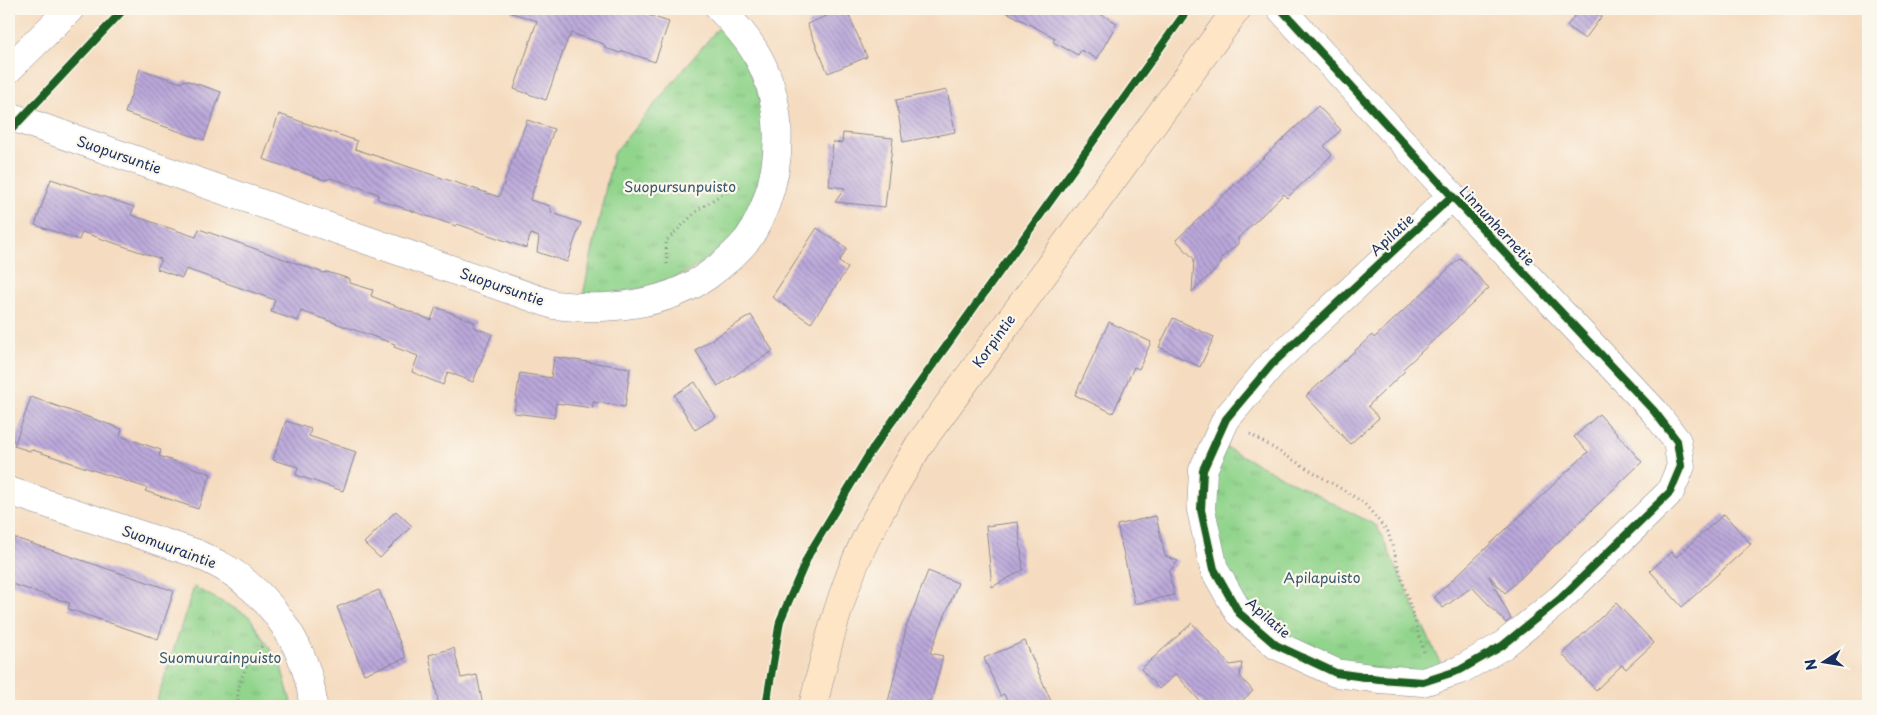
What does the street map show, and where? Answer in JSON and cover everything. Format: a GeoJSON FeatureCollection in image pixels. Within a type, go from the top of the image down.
{"type":"FeatureCollection","features":[{"type":"Feature","properties":{"kind":"street"},"geometry":{"type":"LineString","coordinates":[[9,69],[70,9]]}},
{"type":"Feature","properties":{"kind":"street","name":"Suopursuntie"},"geometry":{"type":"LineString","coordinates":[[9,116],[554,305],[582,308],[640,303],[669,295],[707,276],[747,239],[761,216],[771,189],[777,161],[778,132],[775,104],[767,76],[754,51],[738,27],[720,9]]}},
{"type":"Feature","properties":{"kind":"street","name":"Korpintie"},"geometry":{"type":"LineString","coordinates":[[813,706],[825,653],[848,580],[874,522],[919,445],[1238,9]]}},
{"type":"Feature","properties":{"kind":"street","name":"Linnunhernetie"},"geometry":{"type":"LineString","coordinates":[[1281,9],[1452,196],[1654,411],[1677,441],[1681,466]]}},
{"type":"Feature","properties":{"kind":"street","name":"Apilatie"},"geometry":{"type":"LineString","coordinates":[[1452,196],[1272,364],[1226,419],[1202,470],[1201,510],[1214,569],[1239,613],[1276,645],[1336,673],[1379,679],[1423,682],[1460,670],[1502,646],[1560,599],[1670,492],[1681,466]]}},
{"type":"Feature","properties":{"kind":"street","name":"Suomuuraintie"},"geometry":{"type":"LineString","coordinates":[[9,491],[195,553],[220,565],[244,581],[265,600],[283,622],[307,673],[313,706]]}},
{"type":"Feature","properties":{"kind":"path"},"geometry":{"type":"LineString","coordinates":[[669,295],[666,241],[699,209],[722,194],[775,174]]}},
{"type":"Feature","properties":{"kind":"path"},"geometry":{"type":"LineString","coordinates":[[1226,419],[1363,502],[1388,532],[1432,678]]}},
{"type":"Feature","properties":{"kind":"path"},"geometry":{"type":"LineString","coordinates":[[237,706],[237,687],[249,660],[283,622]]}},
{"type":"Feature","properties":{"kind":"green space","name":"Suopursunpuisto"},"geometry":{"type":"Polygon","coordinates":[[[719,27],[736,48],[750,72],[759,97],[764,124],[764,152],[760,179],[751,205],[738,229],[730,239],[699,265],[686,273],[643,288],[583,295],[613,154],[719,27]]]}},
{"type":"Feature","properties":{"kind":"green space","name":"Apilapuisto"},"geometry":{"type":"Polygon","coordinates":[[[1223,446],[1377,526],[1442,667],[1415,674],[1348,665],[1279,638],[1245,607],[1221,566],[1210,510],[1211,472],[1223,446]]]}},
{"type":"Feature","properties":{"kind":"green space","name":"Suomuurainpuisto"},"geometry":{"type":"Polygon","coordinates":[[[194,587],[249,616],[281,666],[292,706],[155,706],[194,587]]]}},
{"type":"Feature","properties":{"kind":"building"},"geometry":{"type":"Polygon","coordinates":[[[512,9],[630,9],[669,22],[655,62],[623,51],[620,53],[605,48],[604,44],[571,33],[546,100],[514,89],[537,21],[512,13],[512,9]]]}},
{"type":"Feature","properties":{"kind":"building"},"geometry":{"type":"Polygon","coordinates":[[[846,9],[867,57],[828,73],[807,24],[846,9]]]}},
{"type":"Feature","properties":{"kind":"building"},"geometry":{"type":"Polygon","coordinates":[[[1001,9],[1091,9],[1117,23],[1097,59],[1081,50],[1078,55],[1053,42],[1055,38],[1001,9]]]}},
{"type":"Feature","properties":{"kind":"building"},"geometry":{"type":"Polygon","coordinates":[[[1579,9],[1607,9],[1585,39],[1567,26],[1579,9]]]}},
{"type":"Feature","properties":{"kind":"building"},"geometry":{"type":"Polygon","coordinates":[[[140,69],[181,83],[185,80],[221,92],[204,140],[125,113],[140,69]]]}},
{"type":"Feature","properties":{"kind":"building"},"geometry":{"type":"Polygon","coordinates":[[[947,90],[955,132],[903,142],[896,100],[947,90]]]}},
{"type":"Feature","properties":{"kind":"building"},"geometry":{"type":"Polygon","coordinates":[[[1318,106],[1341,130],[1324,146],[1332,155],[1287,198],[1284,194],[1238,238],[1238,244],[1221,258],[1221,264],[1192,292],[1194,259],[1176,240],[1318,106]]]}},
{"type":"Feature","properties":{"kind":"building"},"geometry":{"type":"Polygon","coordinates":[[[279,114],[357,141],[355,149],[499,197],[527,120],[554,129],[530,200],[550,206],[552,213],[581,223],[567,262],[537,252],[539,237],[531,234],[526,248],[377,199],[379,194],[331,178],[325,180],[263,159],[279,114]]]}},
{"type":"Feature","properties":{"kind":"building"},"geometry":{"type":"Polygon","coordinates":[[[843,133],[893,138],[885,207],[835,202],[845,188],[829,186],[833,142],[842,143],[843,133]]]}},
{"type":"Feature","properties":{"kind":"building"},"geometry":{"type":"Polygon","coordinates":[[[51,179],[134,207],[131,215],[196,237],[199,229],[324,273],[327,272],[350,279],[350,283],[373,290],[371,296],[431,320],[436,307],[475,322],[473,327],[492,334],[473,382],[448,372],[443,385],[412,372],[418,356],[394,347],[395,344],[301,311],[298,321],[271,312],[275,300],[186,269],[182,278],[157,269],[161,259],[82,232],[79,240],[35,225],[51,179]]]}},
{"type":"Feature","properties":{"kind":"building"},"geometry":{"type":"Polygon","coordinates":[[[817,228],[847,248],[839,262],[848,268],[811,323],[772,297],[817,228]]]}},
{"type":"Feature","properties":{"kind":"building"},"geometry":{"type":"Polygon","coordinates":[[[1460,258],[1489,288],[1403,369],[1405,371],[1368,406],[1379,418],[1350,444],[1306,396],[1372,335],[1374,338],[1460,258]]]}},
{"type":"Feature","properties":{"kind":"building"},"geometry":{"type":"Polygon","coordinates":[[[751,315],[773,351],[718,386],[695,350],[751,315]]]}},
{"type":"Feature","properties":{"kind":"building"},"geometry":{"type":"Polygon","coordinates":[[[1173,318],[1214,337],[1200,367],[1159,347],[1173,318]]]}},
{"type":"Feature","properties":{"kind":"building"},"geometry":{"type":"Polygon","coordinates":[[[1109,322],[1151,342],[1139,369],[1134,367],[1113,413],[1075,395],[1109,322]]]}},
{"type":"Feature","properties":{"kind":"building"},"geometry":{"type":"Polygon","coordinates":[[[554,357],[630,368],[625,407],[593,402],[593,408],[556,403],[554,418],[514,413],[520,373],[551,378],[554,357]]]}},
{"type":"Feature","properties":{"kind":"building"},"geometry":{"type":"Polygon","coordinates":[[[695,382],[716,417],[695,430],[674,395],[695,382]]]}},
{"type":"Feature","properties":{"kind":"building"},"geometry":{"type":"Polygon","coordinates":[[[31,397],[122,429],[120,436],[161,450],[159,456],[211,474],[198,509],[145,491],[147,488],[33,450],[30,451],[14,446],[31,397]]]}},
{"type":"Feature","properties":{"kind":"building"},"geometry":{"type":"Polygon","coordinates":[[[1599,414],[1642,462],[1505,593],[1489,576],[1511,619],[1506,623],[1472,587],[1443,608],[1434,597],[1588,452],[1574,437],[1599,414]]]}},
{"type":"Feature","properties":{"kind":"building"},"geometry":{"type":"Polygon","coordinates":[[[286,421],[311,429],[309,436],[356,452],[343,491],[296,475],[298,467],[273,460],[286,421]]]}},
{"type":"Feature","properties":{"kind":"building"},"geometry":{"type":"Polygon","coordinates":[[[396,511],[412,526],[380,558],[364,543],[396,511]]]}},
{"type":"Feature","properties":{"kind":"building"},"geometry":{"type":"Polygon","coordinates":[[[1724,514],[1751,544],[1682,607],[1650,571],[1671,552],[1676,557],[1724,514]]]}},
{"type":"Feature","properties":{"kind":"building"},"geometry":{"type":"Polygon","coordinates":[[[1156,516],[1165,556],[1178,561],[1169,572],[1174,595],[1135,604],[1117,525],[1156,516]]]}},
{"type":"Feature","properties":{"kind":"building"},"geometry":{"type":"Polygon","coordinates":[[[1018,522],[1023,570],[992,587],[986,526],[1018,522]]]}},
{"type":"Feature","properties":{"kind":"building"},"geometry":{"type":"Polygon","coordinates":[[[9,536],[174,591],[158,639],[68,609],[70,603],[9,583],[9,536]]]}},
{"type":"Feature","properties":{"kind":"building"},"geometry":{"type":"Polygon","coordinates":[[[928,571],[958,583],[930,653],[943,656],[931,702],[928,702],[926,706],[887,706],[907,625],[928,571]]]}},
{"type":"Feature","properties":{"kind":"building"},"geometry":{"type":"Polygon","coordinates":[[[379,590],[406,658],[364,674],[337,607],[379,590]]]}},
{"type":"Feature","properties":{"kind":"building"},"geometry":{"type":"Polygon","coordinates":[[[1616,603],[1654,643],[1626,669],[1622,665],[1596,690],[1562,654],[1616,603]]]}},
{"type":"Feature","properties":{"kind":"building"},"geometry":{"type":"Polygon","coordinates":[[[1192,623],[1230,665],[1242,663],[1240,676],[1253,691],[1236,706],[1204,706],[1176,674],[1159,689],[1141,669],[1192,623]]]}},
{"type":"Feature","properties":{"kind":"building"},"geometry":{"type":"Polygon","coordinates":[[[1025,641],[1053,706],[1009,706],[1004,694],[1000,696],[984,658],[1025,641]]]}},
{"type":"Feature","properties":{"kind":"building"},"geometry":{"type":"Polygon","coordinates":[[[454,648],[461,678],[477,675],[483,706],[439,706],[429,655],[454,648]]]}},
{"type":"Feature","properties":{"kind":"cycle path"},"geometry":{"type":"LineString","coordinates":[[9,132],[124,9]]}},
{"type":"Feature","properties":{"kind":"cycle path"},"geometry":{"type":"LineString","coordinates":[[766,706],[780,621],[809,554],[871,451],[1188,9]]}},
{"type":"Feature","properties":{"kind":"cycle path"},"geometry":{"type":"LineString","coordinates":[[1281,9],[1452,196],[1654,411],[1677,441],[1681,466],[1670,492],[1560,599],[1502,646],[1460,670],[1423,682],[1379,679],[1336,673],[1276,645],[1239,613],[1214,569],[1201,510],[1203,470],[1226,419],[1272,364],[1452,196]]}}]}
